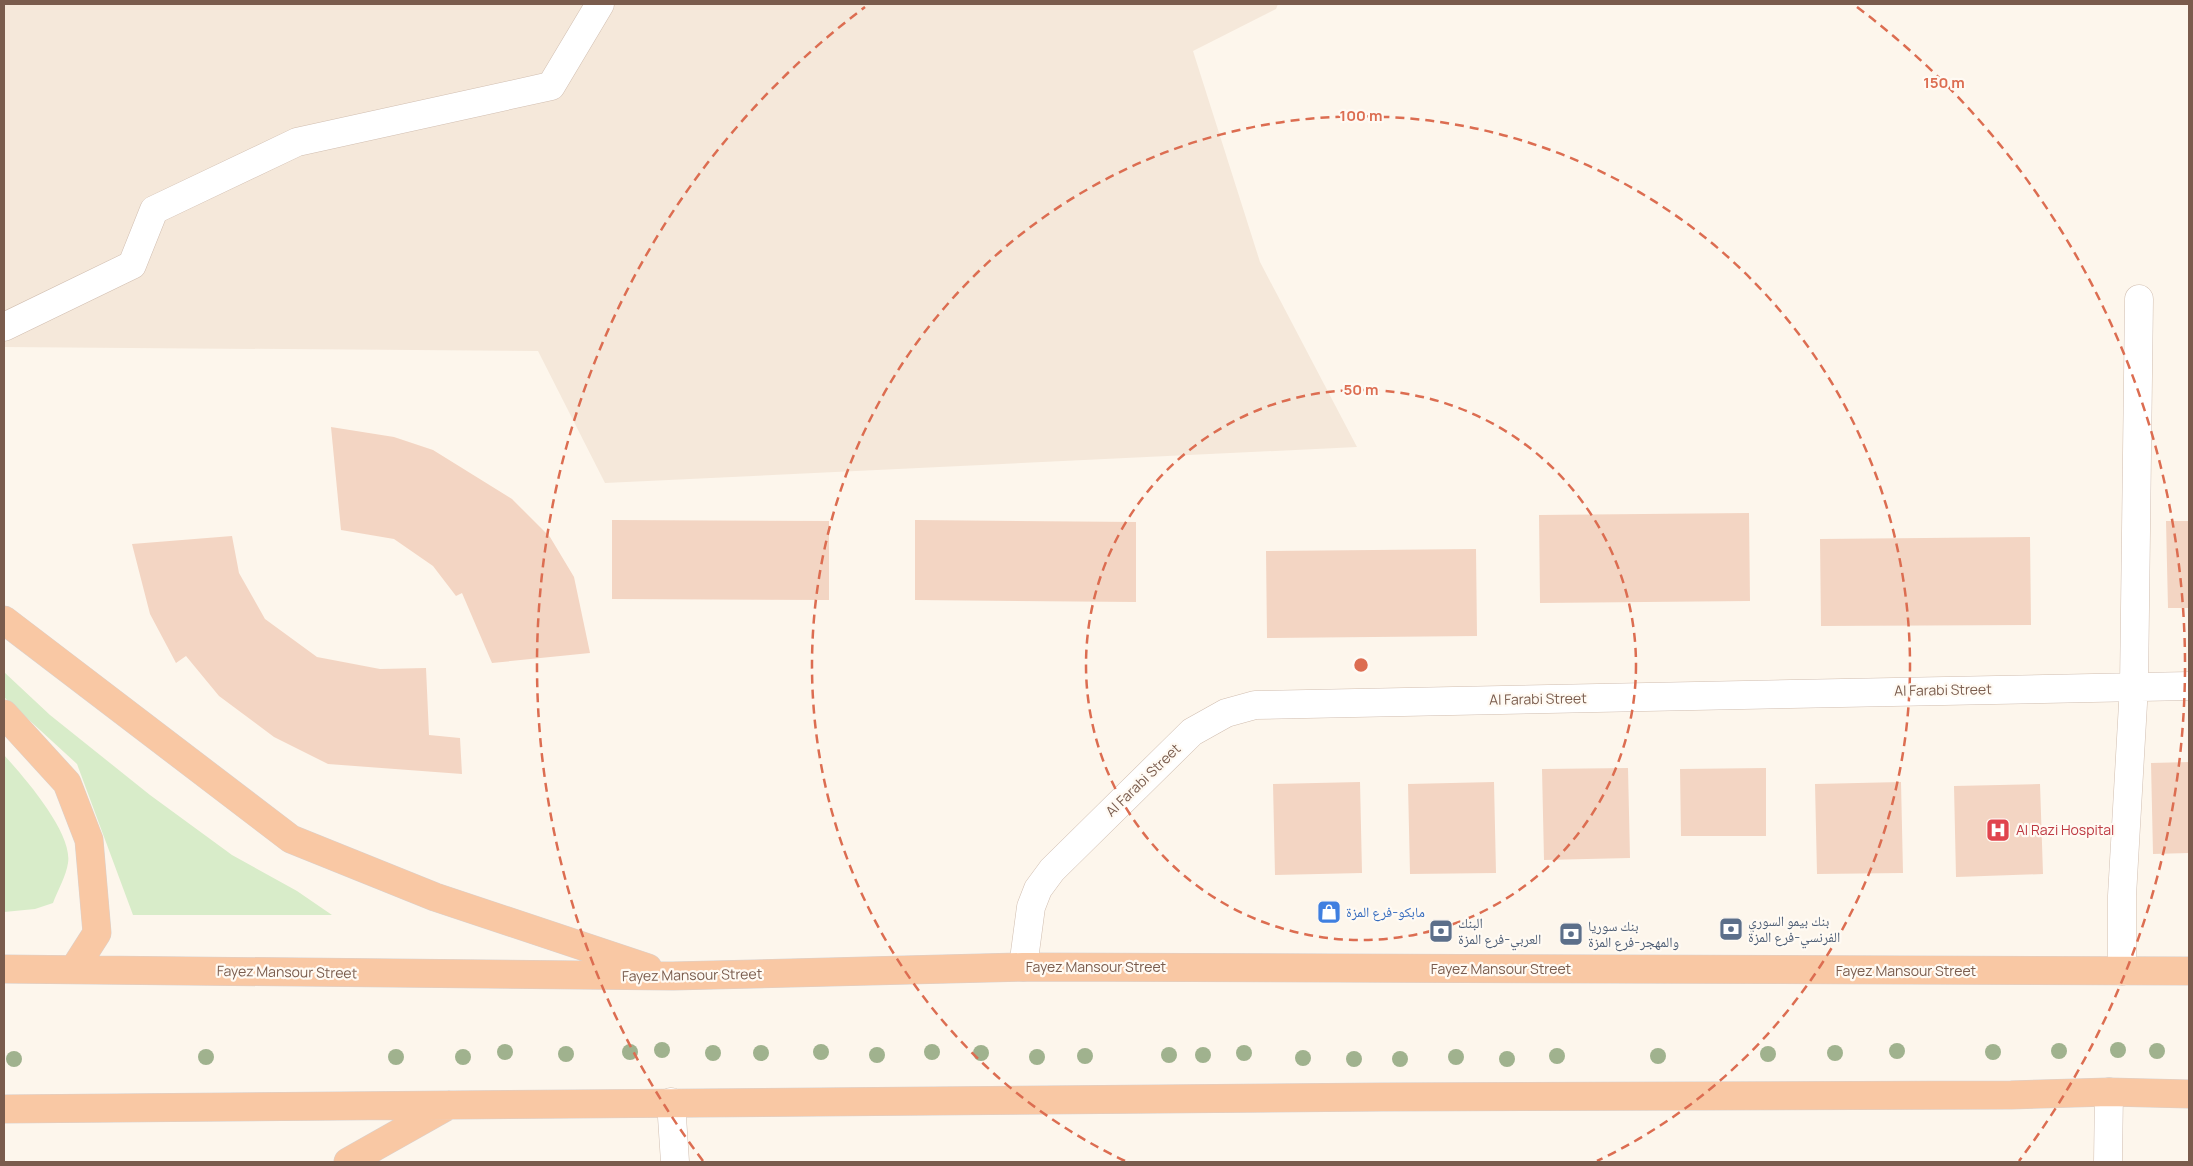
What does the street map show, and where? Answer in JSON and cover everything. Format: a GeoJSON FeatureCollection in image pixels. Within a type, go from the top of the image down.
{"type":"FeatureCollection","features":[{"type":"Feature","properties":{"kind":"highway"},"geometry":{"type":"LineString","coordinates":[[4,620],[291,839],[434,898],[674,976]]}},
{"type":"Feature","properties":{"kind":"highway"},"geometry":{"type":"LineString","coordinates":[[4,714],[67,783],[89,840],[97,934],[74,969]]}},
{"type":"Feature","properties":{"kind":"highway","name":"Fayez Mansour Street"},"geometry":{"type":"LineString","coordinates":[[4,969],[674,976],[1023,967],[2189,971]]}},
{"type":"Feature","properties":{"kind":"highway"},"geometry":{"type":"LineString","coordinates":[[4,1109],[671,1102],[2012,1095],[2109,1092],[2189,1094]]}},
{"type":"Feature","properties":{"kind":"highway"},"geometry":{"type":"LineString","coordinates":[[348,1162],[450,1104]]}},
{"type":"Feature","properties":{"kind":"street"},"geometry":{"type":"LineString","coordinates":[[4,327],[132,265],[154,210],[297,142],[551,86],[600,4]]}},
{"type":"Feature","properties":{"kind":"street"},"geometry":{"type":"LineString","coordinates":[[2122,972],[2122,896],[2134,686],[2139,299]]}},
{"type":"Feature","properties":{"kind":"street","name":"Al Farabi Street"},"geometry":{"type":"LineString","coordinates":[[1023,967],[1031,907],[1038,889],[1052,870],[1192,732],[1226,713],[1256,705],[2189,686]]}},
{"type":"Feature","properties":{"kind":"street"},"geometry":{"type":"LineString","coordinates":[[2108,1162],[2109,1092]]}},
{"type":"Feature","properties":{"kind":"street"},"geometry":{"type":"LineString","coordinates":[[671,1102],[675,1162]]}},
{"type":"Feature","properties":{"kind":"shaded area"},"geometry":{"type":"Polygon","coordinates":[[[4,4],[1278,4],[1276,9],[1193,51],[1260,262],[1357,447],[605,483],[538,351],[4,347],[4,4]]]}},
{"type":"Feature","properties":{"kind":"green space"},"geometry":{"type":"Polygon","coordinates":[[[4,672],[50,715],[150,795],[232,855],[297,891],[332,915],[133,915],[77,764],[4,697],[4,672]]]}},
{"type":"Feature","properties":{"kind":"green space"},"geometry":{"type":"Polygon","coordinates":[[[4,755],[34,791],[55,821],[68,851],[67,868],[53,903],[35,909],[4,912],[4,755]]]}},
{"type":"Feature","properties":{"kind":"building"},"geometry":{"type":"Polygon","coordinates":[[[331,427],[394,437],[433,450],[512,499],[550,537],[574,577],[590,653],[492,663],[462,593],[456,596],[433,566],[394,539],[341,530],[331,427]]]}},
{"type":"Feature","properties":{"kind":"building"},"geometry":{"type":"Polygon","coordinates":[[[1749,513],[1750,601],[1540,603],[1539,515],[1749,513]]]}},
{"type":"Feature","properties":{"kind":"building"},"geometry":{"type":"Polygon","coordinates":[[[612,520],[829,521],[829,600],[612,599],[612,520]]]}},
{"type":"Feature","properties":{"kind":"building"},"geometry":{"type":"Polygon","coordinates":[[[915,520],[1136,522],[1136,602],[915,600],[915,520]]]}},
{"type":"Feature","properties":{"kind":"building"},"geometry":{"type":"Polygon","coordinates":[[[2166,521],[2189,521],[2189,608],[2168,608],[2166,521]]]}},
{"type":"Feature","properties":{"kind":"building"},"geometry":{"type":"Polygon","coordinates":[[[232,536],[239,573],[265,619],[317,657],[380,669],[426,668],[429,735],[460,738],[462,774],[328,764],[274,737],[219,696],[186,656],[176,663],[150,614],[132,544],[232,536]]]}},
{"type":"Feature","properties":{"kind":"building"},"geometry":{"type":"Polygon","coordinates":[[[2030,537],[2031,625],[1821,626],[1820,539],[2030,537]]]}},
{"type":"Feature","properties":{"kind":"building"},"geometry":{"type":"Polygon","coordinates":[[[1476,549],[1477,636],[1267,638],[1266,551],[1476,549]]]}},
{"type":"Feature","properties":{"kind":"building"},"geometry":{"type":"Polygon","coordinates":[[[2189,762],[2189,853],[2153,854],[2151,763],[2189,762]]]}},
{"type":"Feature","properties":{"kind":"building"},"geometry":{"type":"Polygon","coordinates":[[[1628,768],[1630,858],[1544,860],[1542,769],[1628,768]]]}},
{"type":"Feature","properties":{"kind":"building"},"geometry":{"type":"Polygon","coordinates":[[[1766,768],[1766,836],[1681,836],[1680,769],[1766,768]]]}},
{"type":"Feature","properties":{"kind":"building"},"geometry":{"type":"Polygon","coordinates":[[[1360,782],[1362,873],[1275,875],[1273,784],[1360,782]]]}},
{"type":"Feature","properties":{"kind":"building"},"geometry":{"type":"Polygon","coordinates":[[[1494,782],[1496,873],[1410,874],[1408,784],[1494,782]]]}},
{"type":"Feature","properties":{"kind":"building"},"geometry":{"type":"Polygon","coordinates":[[[1901,782],[1903,873],[1817,874],[1815,784],[1901,782]]]}},
{"type":"Feature","properties":{"kind":"building","name":"Al Razi Hospital"},"geometry":{"type":"Polygon","coordinates":[[[2040,784],[2043,874],[1956,877],[1954,786],[2040,784]]]}},
{"type":"Feature","properties":{"kind":"place","name":"Al Razi Hospital"},"geometry":{"type":"Point","coordinates":[1998,830]}},
{"type":"Feature","properties":{"kind":"place","name":"مابكو-فرع المزة"},"geometry":{"type":"Point","coordinates":[1329,912]}},
{"type":"Feature","properties":{"kind":"place","name":"بنك بيمو السوري الفرنسي-فرع المزة"},"geometry":{"type":"Point","coordinates":[1731,929]}},
{"type":"Feature","properties":{"kind":"place","name":"البنك العربي-فرع المزة"},"geometry":{"type":"Point","coordinates":[1441,931]}},
{"type":"Feature","properties":{"kind":"place","name":"بنك سوريا والمهجر-فرع المزة"},"geometry":{"type":"Point","coordinates":[1571,934]}}]}
